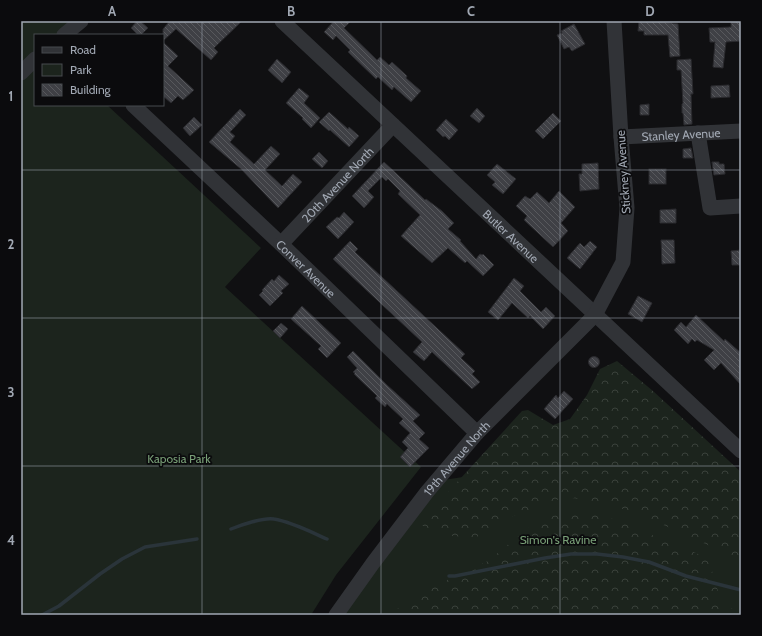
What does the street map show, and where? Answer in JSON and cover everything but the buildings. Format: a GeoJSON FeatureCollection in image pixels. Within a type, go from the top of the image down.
{"type":"FeatureCollection","features":[{"type":"Feature","properties":{"kind":"street"},"geometry":{"type":"LineString","coordinates":[[65,34],[82,21]]}},
{"type":"Feature","properties":{"kind":"street","name":"Butler Avenue"},"geometry":{"type":"LineString","coordinates":[[282,21],[741,451]]}},
{"type":"Feature","properties":{"kind":"street","name":"Stickney Avenue"},"geometry":{"type":"LineString","coordinates":[[595,315],[623,262],[627,208],[614,21]]}},
{"type":"Feature","properties":{"kind":"street"},"geometry":{"type":"LineString","coordinates":[[21,74],[34,61]]}},
{"type":"Feature","properties":{"kind":"street","name":"Conver Avenue"},"geometry":{"type":"LineString","coordinates":[[134,106],[281,244],[477,433]]}},
{"type":"Feature","properties":{"kind":"street","name":"20th Avenue North"},"geometry":{"type":"LineString","coordinates":[[281,244],[393,125]]}},
{"type":"Feature","properties":{"kind":"street","name":"Stanley Avenue"},"geometry":{"type":"LineString","coordinates":[[621,137],[741,131]]}},
{"type":"Feature","properties":{"kind":"street"},"geometry":{"type":"LineString","coordinates":[[698,133],[710,208],[741,206]]}},
{"type":"Feature","properties":{"kind":"street","name":"19th Avenue North"},"geometry":{"type":"LineString","coordinates":[[336,615],[427,492],[477,433],[595,315]]}},
{"type":"Feature","properties":{"kind":"green space","name":"Kaposia Park"},"geometry":{"type":"Polygon","coordinates":[[[21,21],[87,21],[75,34],[34,34],[34,106],[108,106],[261,248],[225,287],[421,467],[336,575],[311,615],[21,615],[21,21]]]}},
{"type":"Feature","properties":{"kind":"green space"},"geometry":{"type":"Polygon","coordinates":[[[617,361],[653,391],[741,472],[741,560],[659,523],[607,503],[565,497],[513,516],[475,538],[442,535],[419,524],[522,411],[528,410],[553,425],[570,419],[587,395],[600,369],[617,361]]]}},
{"type":"Feature","properties":{"kind":"green space","name":"Simon's Ravine"},"geometry":{"type":"Polygon","coordinates":[[[554,463],[741,514],[741,615],[336,615],[437,481],[554,463]]]}},
{"type":"Feature","properties":{"kind":"green space"},"geometry":{"type":"Polygon","coordinates":[[[556,515],[603,515],[696,553],[709,561],[721,601],[741,615],[389,615],[419,593],[488,561],[537,521],[556,515]]]}},
{"type":"Feature","properties":{"kind":"waterway"},"geometry":{"type":"LineString","coordinates":[[231,529],[259,520],[274,519],[281,520],[327,539]]}},
{"type":"Feature","properties":{"kind":"waterway"},"geometry":{"type":"LineString","coordinates":[[42,615],[59,606],[122,559],[145,547],[197,539]]}},
{"type":"Feature","properties":{"kind":"waterway"},"geometry":{"type":"LineString","coordinates":[[449,576],[571,554],[597,554],[649,562],[686,576],[741,590]]}}]}
